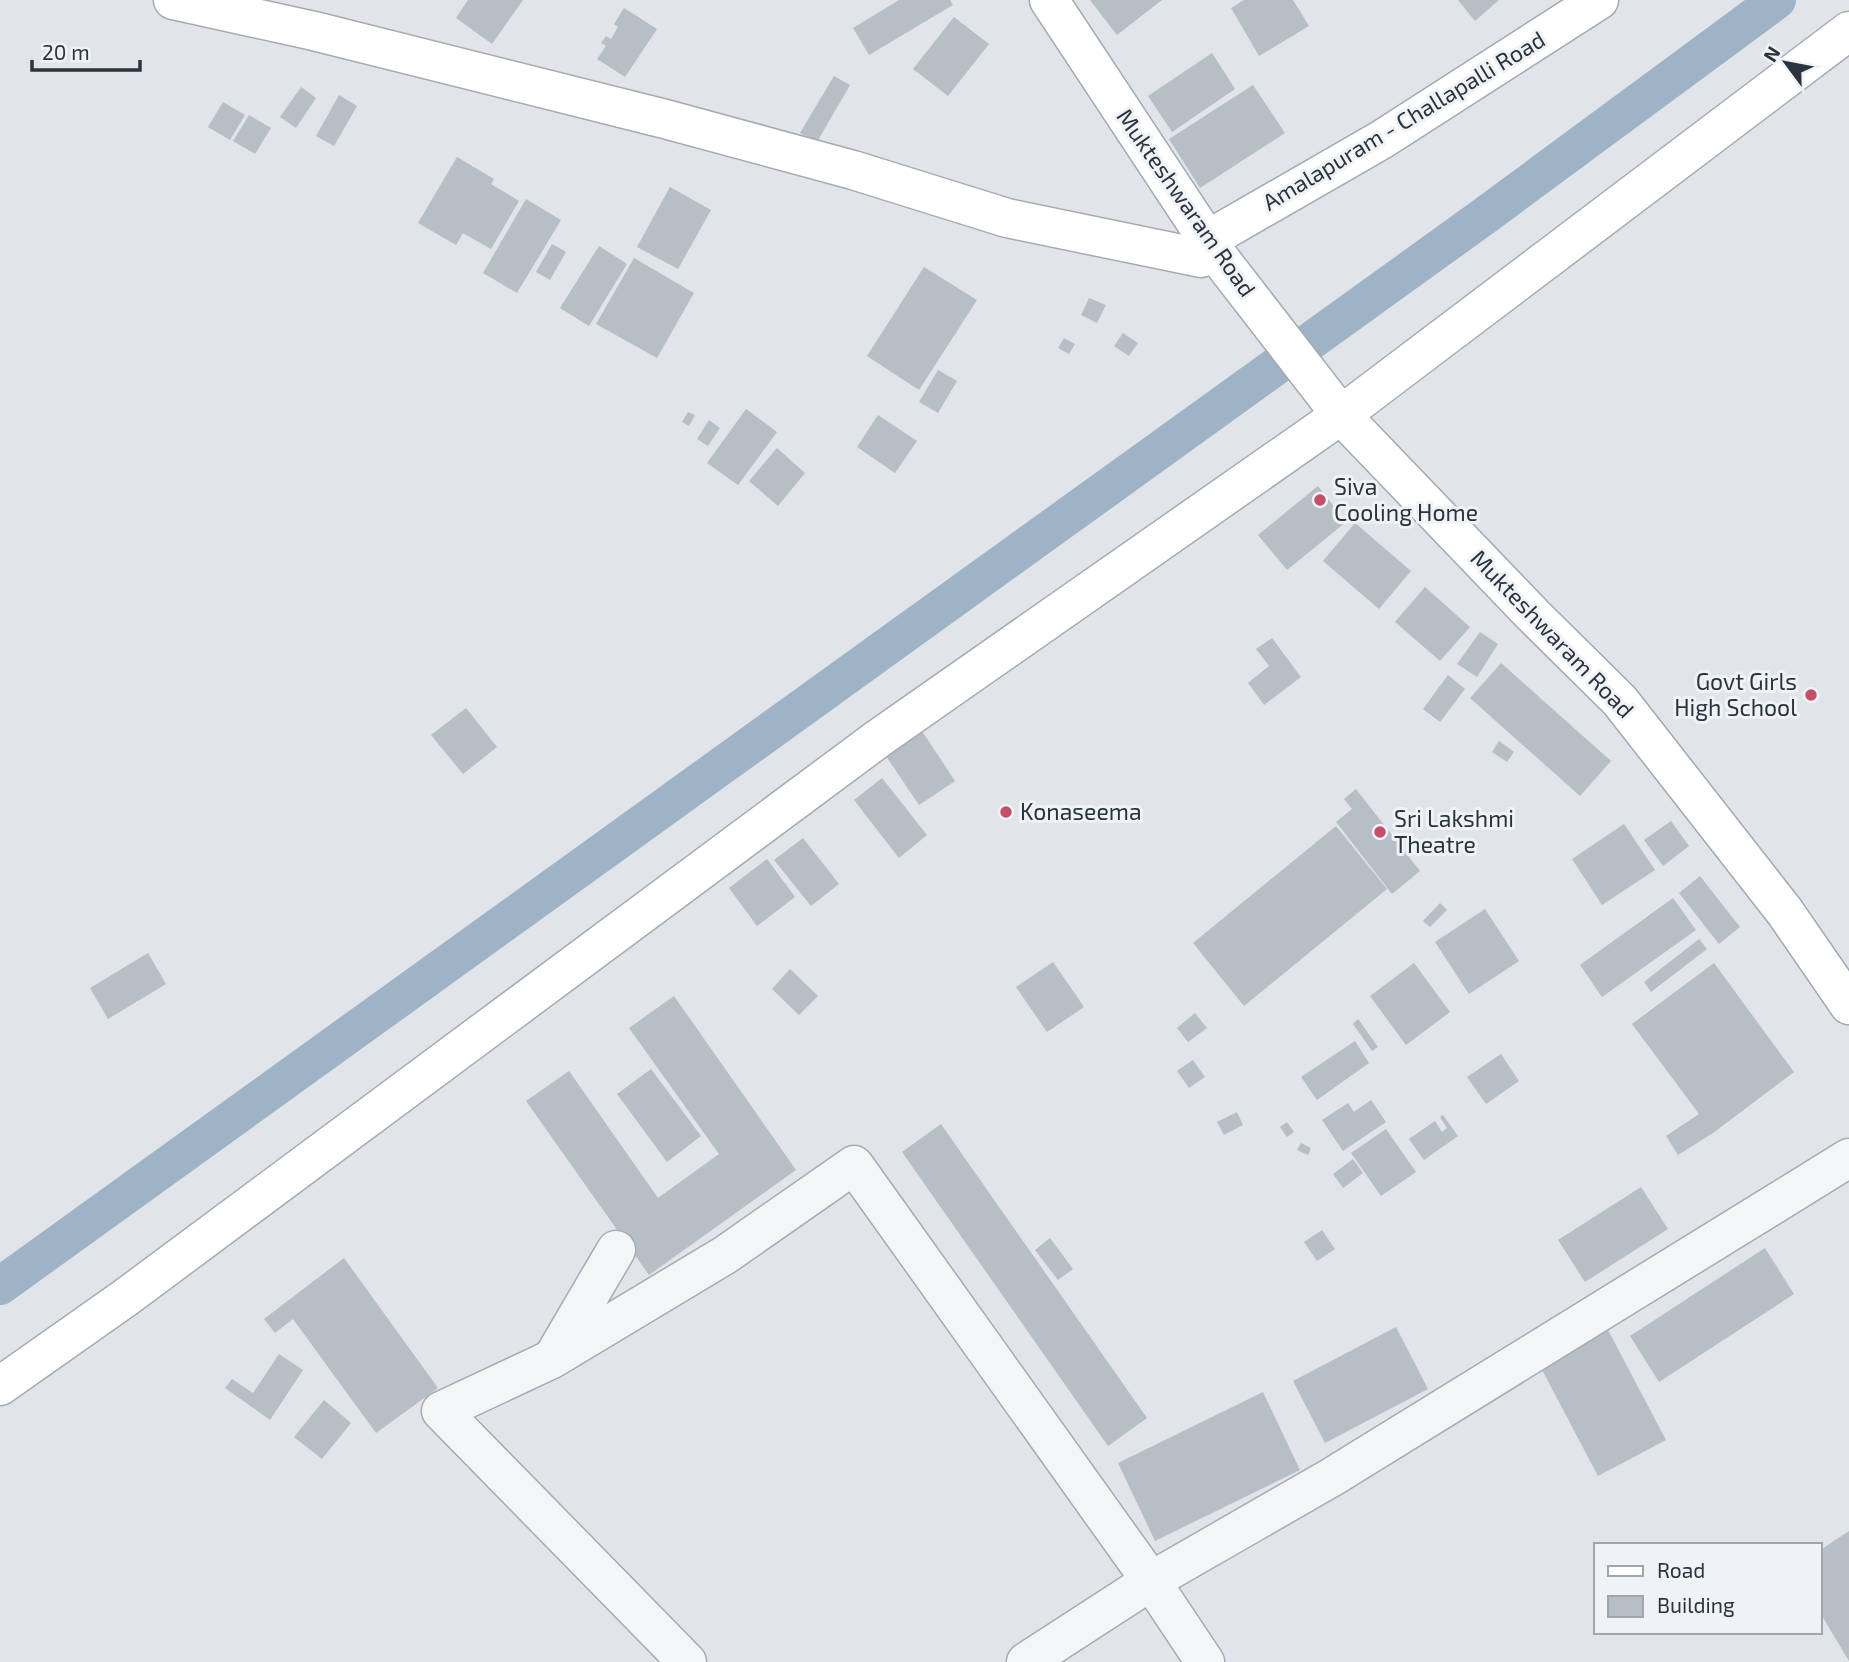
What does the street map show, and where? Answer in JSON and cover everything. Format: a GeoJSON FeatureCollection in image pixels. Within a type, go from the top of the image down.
{"type":"FeatureCollection","features":[{"type":"Feature","properties":{"kind":"main road","name":"Amalapuram - Challapalli Road"},"geometry":{"type":"LineString","coordinates":[[173,0],[314,31],[665,119],[853,170],[1007,218],[1201,258],[1217,253],[1222,232],[1381,140],[1599,0]]}},
{"type":"Feature","properties":{"kind":"main road","name":"Mukteshwaram Road"},"geometry":{"type":"LineString","coordinates":[[1049,0],[1217,253],[1332,403],[1533,615],[1620,701],[1845,989]]}},
{"type":"Feature","properties":{"kind":"main road"},"geometry":{"type":"LineString","coordinates":[[0,1386],[136,1290],[1332,403],[1849,31]]}},
{"type":"Feature","properties":{"kind":"street"},"geometry":{"type":"LineString","coordinates":[[1026,1662],[1151,1581],[1332,1476],[1849,1158]]}},
{"type":"Feature","properties":{"kind":"street"},"geometry":{"type":"LineString","coordinates":[[687,1662],[441,1412],[552,1359],[725,1255],[853,1165],[1151,1581],[1205,1662]]}},
{"type":"Feature","properties":{"kind":"street"},"geometry":{"type":"LineString","coordinates":[[552,1359],[616,1250]]}},
{"type":"Feature","properties":{"kind":"building"},"geometry":{"type":"Polygon","coordinates":[[[468,0],[523,0],[492,44],[456,18],[468,0]]]}},
{"type":"Feature","properties":{"kind":"building"},"geometry":{"type":"Polygon","coordinates":[[[899,0],[950,0],[953,5],[869,55],[853,28],[899,0]]]}},
{"type":"Feature","properties":{"kind":"building"},"geometry":{"type":"Polygon","coordinates":[[[1090,0],[1162,0],[1117,35],[1090,0]]]}},
{"type":"Feature","properties":{"kind":"building"},"geometry":{"type":"Polygon","coordinates":[[[1244,0],[1293,0],[1309,26],[1259,56],[1231,8],[1244,0]]]}},
{"type":"Feature","properties":{"kind":"building"},"geometry":{"type":"Polygon","coordinates":[[[1458,0],[1499,0],[1475,21],[1458,0]]]}},
{"type":"Feature","properties":{"kind":"building"},"geometry":{"type":"Polygon","coordinates":[[[624,8],[657,29],[625,77],[597,59],[606,46],[601,43],[606,36],[611,39],[618,27],[614,24],[624,8]]]}},
{"type":"Feature","properties":{"kind":"building"},"geometry":{"type":"Polygon","coordinates":[[[954,17],[989,44],[948,96],[913,69],[954,17]]]}},
{"type":"Feature","properties":{"kind":"building"},"geometry":{"type":"Polygon","coordinates":[[[1212,53],[1235,89],[1172,132],[1148,96],[1212,53]]]}},
{"type":"Feature","properties":{"kind":"building"},"geometry":{"type":"Polygon","coordinates":[[[834,76],[850,85],[817,142],[800,133],[834,76]]]}},
{"type":"Feature","properties":{"kind":"building"},"geometry":{"type":"Polygon","coordinates":[[[1253,85],[1285,133],[1200,188],[1169,139],[1253,85]]]}},
{"type":"Feature","properties":{"kind":"building"},"geometry":{"type":"Polygon","coordinates":[[[301,87],[316,98],[296,128],[280,117],[301,87]]]}},
{"type":"Feature","properties":{"kind":"building"},"geometry":{"type":"Polygon","coordinates":[[[339,95],[357,106],[334,146],[316,136],[339,95]]]}},
{"type":"Feature","properties":{"kind":"building"},"geometry":{"type":"Polygon","coordinates":[[[223,102],[245,115],[230,140],[208,127],[223,102]]]}},
{"type":"Feature","properties":{"kind":"building"},"geometry":{"type":"Polygon","coordinates":[[[249,115],[271,128],[255,154],[233,141],[249,115]]]}},
{"type":"Feature","properties":{"kind":"building"},"geometry":{"type":"Polygon","coordinates":[[[457,157],[494,179],[491,184],[519,201],[491,249],[463,233],[456,245],[418,223],[457,157]]]}},
{"type":"Feature","properties":{"kind":"building"},"geometry":{"type":"Polygon","coordinates":[[[670,187],[711,210],[678,269],[637,247],[670,187]]]}},
{"type":"Feature","properties":{"kind":"building"},"geometry":{"type":"Polygon","coordinates":[[[526,199],[561,220],[517,293],[483,273],[526,199]]]}},
{"type":"Feature","properties":{"kind":"building"},"geometry":{"type":"Polygon","coordinates":[[[552,244],[566,252],[550,280],[536,272],[552,244]]]}},
{"type":"Feature","properties":{"kind":"building"},"geometry":{"type":"Polygon","coordinates":[[[599,246],[627,264],[589,326],[560,308],[599,246]]]}},
{"type":"Feature","properties":{"kind":"building"},"geometry":{"type":"Polygon","coordinates":[[[634,258],[694,293],[657,358],[596,324],[634,258]]]}},
{"type":"Feature","properties":{"kind":"building"},"geometry":{"type":"Polygon","coordinates":[[[924,267],[977,300],[919,390],[867,356],[924,267]]]}},
{"type":"Feature","properties":{"kind":"building"},"geometry":{"type":"Polygon","coordinates":[[[1089,298],[1106,305],[1097,323],[1081,315],[1089,298]]]}},
{"type":"Feature","properties":{"kind":"building"},"geometry":{"type":"Polygon","coordinates":[[[1123,333],[1138,343],[1129,356],[1114,346],[1123,333]]]}},
{"type":"Feature","properties":{"kind":"building"},"geometry":{"type":"Polygon","coordinates":[[[1064,338],[1075,344],[1069,354],[1058,348],[1064,338]]]}},
{"type":"Feature","properties":{"kind":"building"},"geometry":{"type":"Polygon","coordinates":[[[938,370],[957,381],[938,413],[919,402],[938,370]]]}},
{"type":"Feature","properties":{"kind":"building"},"geometry":{"type":"Polygon","coordinates":[[[746,409],[777,432],[738,485],[707,463],[746,409]]]}},
{"type":"Feature","properties":{"kind":"building"},"geometry":{"type":"Polygon","coordinates":[[[688,412],[695,415],[689,426],[682,422],[688,412]]]}},
{"type":"Feature","properties":{"kind":"building"},"geometry":{"type":"Polygon","coordinates":[[[878,415],[917,441],[895,473],[857,447],[878,415]]]}},
{"type":"Feature","properties":{"kind":"building"},"geometry":{"type":"Polygon","coordinates":[[[709,420],[720,428],[708,446],[697,439],[709,420]]]}},
{"type":"Feature","properties":{"kind":"building"},"geometry":{"type":"Polygon","coordinates":[[[777,448],[805,473],[778,506],[749,481],[777,448]]]}},
{"type":"Feature","properties":{"kind":"building"},"geometry":{"type":"Polygon","coordinates":[[[1318,486],[1346,522],[1287,570],[1258,535],[1318,486]]]}},
{"type":"Feature","properties":{"kind":"building"},"geometry":{"type":"Polygon","coordinates":[[[1355,523],[1411,571],[1379,609],[1323,561],[1355,523]]]}},
{"type":"Feature","properties":{"kind":"building"},"geometry":{"type":"Polygon","coordinates":[[[1425,587],[1470,627],[1440,661],[1395,622],[1425,587]]]}},
{"type":"Feature","properties":{"kind":"building"},"geometry":{"type":"Polygon","coordinates":[[[1480,632],[1498,644],[1477,677],[1457,664],[1480,632]]]}},
{"type":"Feature","properties":{"kind":"building"},"geometry":{"type":"Polygon","coordinates":[[[1272,638],[1301,677],[1264,705],[1248,683],[1269,666],[1256,649],[1272,638]]]}},
{"type":"Feature","properties":{"kind":"building"},"geometry":{"type":"Polygon","coordinates":[[[1501,663],[1611,761],[1580,796],[1470,698],[1501,663]]]}},
{"type":"Feature","properties":{"kind":"building"},"geometry":{"type":"Polygon","coordinates":[[[1448,675],[1465,689],[1440,722],[1423,709],[1448,675]]]}},
{"type":"Feature","properties":{"kind":"building"},"geometry":{"type":"Polygon","coordinates":[[[466,708],[497,747],[463,774],[431,735],[466,708]]]}},
{"type":"Feature","properties":{"kind":"building"},"geometry":{"type":"Polygon","coordinates":[[[922,731],[955,781],[919,805],[886,756],[922,731]]]}},
{"type":"Feature","properties":{"kind":"building"},"geometry":{"type":"Polygon","coordinates":[[[1499,741],[1514,752],[1507,762],[1492,752],[1499,741]]]}},
{"type":"Feature","properties":{"kind":"building"},"geometry":{"type":"Polygon","coordinates":[[[882,778],[927,835],[899,858],[854,800],[882,778]]]}},
{"type":"Feature","properties":{"kind":"building"},"geometry":{"type":"Polygon","coordinates":[[[1356,789],[1420,871],[1392,894],[1336,822],[1352,809],[1344,799],[1356,789]]]}},
{"type":"Feature","properties":{"kind":"building"},"geometry":{"type":"Polygon","coordinates":[[[1671,821],[1689,846],[1663,866],[1644,840],[1671,821]]]}},
{"type":"Feature","properties":{"kind":"building"},"geometry":{"type":"Polygon","coordinates":[[[1624,824],[1655,870],[1602,905],[1572,859],[1624,824]]]}},
{"type":"Feature","properties":{"kind":"building"},"geometry":{"type":"Polygon","coordinates":[[[1336,826],[1387,889],[1244,1006],[1193,943],[1336,826]]]}},
{"type":"Feature","properties":{"kind":"building"},"geometry":{"type":"Polygon","coordinates":[[[803,838],[839,884],[811,906],[774,860],[803,838]]]}},
{"type":"Feature","properties":{"kind":"building"},"geometry":{"type":"Polygon","coordinates":[[[767,859],[795,897],[757,926],[729,888],[767,859]]]}},
{"type":"Feature","properties":{"kind":"building"},"geometry":{"type":"Polygon","coordinates":[[[1700,876],[1740,927],[1719,944],[1679,893],[1700,876]]]}},
{"type":"Feature","properties":{"kind":"building"},"geometry":{"type":"Polygon","coordinates":[[[1673,898],[1696,930],[1602,997],[1580,965],[1673,898]]]}},
{"type":"Feature","properties":{"kind":"building"},"geometry":{"type":"Polygon","coordinates":[[[1440,903],[1447,910],[1430,927],[1423,921],[1440,903]]]}},
{"type":"Feature","properties":{"kind":"building"},"geometry":{"type":"Polygon","coordinates":[[[1485,909],[1519,961],[1469,994],[1435,942],[1485,909]]]}},
{"type":"Feature","properties":{"kind":"building"},"geometry":{"type":"Polygon","coordinates":[[[1699,939],[1707,949],[1651,992],[1644,982],[1699,939]]]}},
{"type":"Feature","properties":{"kind":"building"},"geometry":{"type":"Polygon","coordinates":[[[148,953],[166,984],[108,1019],[90,988],[148,953]]]}},
{"type":"Feature","properties":{"kind":"building"},"geometry":{"type":"Polygon","coordinates":[[[1053,962],[1084,1007],[1047,1032],[1016,987],[1053,962]]]}},
{"type":"Feature","properties":{"kind":"building"},"geometry":{"type":"Polygon","coordinates":[[[1414,963],[1450,1012],[1406,1045],[1370,996],[1414,963]]]}},
{"type":"Feature","properties":{"kind":"building"},"geometry":{"type":"Polygon","coordinates":[[[1714,963],[1794,1072],[1713,1133],[1678,1155],[1666,1136],[1699,1114],[1632,1024],[1714,963]]]}},
{"type":"Feature","properties":{"kind":"building"},"geometry":{"type":"Polygon","coordinates":[[[790,969],[818,996],[799,1015],[772,989],[790,969]]]}},
{"type":"Feature","properties":{"kind":"building"},"geometry":{"type":"Polygon","coordinates":[[[674,996],[796,1170],[649,1275],[526,1101],[569,1071],[658,1198],[719,1154],[629,1028],[674,996]]]}},
{"type":"Feature","properties":{"kind":"building"},"geometry":{"type":"Polygon","coordinates":[[[1195,1013],[1207,1028],[1188,1042],[1177,1028],[1195,1013]]]}},
{"type":"Feature","properties":{"kind":"building"},"geometry":{"type":"Polygon","coordinates":[[[1358,1019],[1378,1047],[1372,1051],[1353,1024],[1358,1019]]]}},
{"type":"Feature","properties":{"kind":"building"},"geometry":{"type":"Polygon","coordinates":[[[1355,1041],[1369,1063],[1317,1100],[1301,1077],[1355,1041]]]}},
{"type":"Feature","properties":{"kind":"building"},"geometry":{"type":"Polygon","coordinates":[[[1501,1054],[1519,1081],[1486,1104],[1467,1077],[1501,1054]]]}},
{"type":"Feature","properties":{"kind":"building"},"geometry":{"type":"Polygon","coordinates":[[[1193,1060],[1205,1077],[1189,1088],[1177,1071],[1193,1060]]]}},
{"type":"Feature","properties":{"kind":"building"},"geometry":{"type":"Polygon","coordinates":[[[651,1069],[701,1136],[667,1162],[617,1094],[651,1069]]]}},
{"type":"Feature","properties":{"kind":"building"},"geometry":{"type":"Polygon","coordinates":[[[1371,1100],[1386,1122],[1343,1151],[1322,1120],[1348,1103],[1354,1112],[1371,1100]]]}},
{"type":"Feature","properties":{"kind":"building"},"geometry":{"type":"Polygon","coordinates":[[[1237,1112],[1243,1125],[1224,1135],[1217,1122],[1237,1112]]]}},
{"type":"Feature","properties":{"kind":"building"},"geometry":{"type":"Polygon","coordinates":[[[1443,1115],[1458,1136],[1424,1160],[1409,1139],[1435,1121],[1442,1132],[1447,1128],[1440,1117],[1443,1115]]]}},
{"type":"Feature","properties":{"kind":"building"},"geometry":{"type":"Polygon","coordinates":[[[1287,1122],[1294,1132],[1287,1137],[1280,1127],[1287,1122]]]}},
{"type":"Feature","properties":{"kind":"building"},"geometry":{"type":"Polygon","coordinates":[[[941,1124],[1147,1418],[1108,1446],[902,1152],[941,1124]]]}},
{"type":"Feature","properties":{"kind":"building"},"geometry":{"type":"Polygon","coordinates":[[[1386,1129],[1416,1172],[1381,1196],[1351,1153],[1386,1129]]]}},
{"type":"Feature","properties":{"kind":"building"},"geometry":{"type":"Polygon","coordinates":[[[1301,1143],[1311,1148],[1308,1155],[1297,1150],[1301,1143]]]}},
{"type":"Feature","properties":{"kind":"building"},"geometry":{"type":"Polygon","coordinates":[[[1353,1159],[1363,1173],[1343,1188],[1333,1174],[1353,1159]]]}},
{"type":"Feature","properties":{"kind":"building"},"geometry":{"type":"Polygon","coordinates":[[[1641,1187],[1668,1229],[1585,1282],[1558,1240],[1641,1187]]]}},
{"type":"Feature","properties":{"kind":"building"},"geometry":{"type":"Polygon","coordinates":[[[1322,1230],[1335,1249],[1317,1261],[1304,1242],[1322,1230]]]}},
{"type":"Feature","properties":{"kind":"building"},"geometry":{"type":"Polygon","coordinates":[[[1050,1238],[1073,1269],[1058,1280],[1035,1250],[1050,1238]]]}},
{"type":"Feature","properties":{"kind":"building"},"geometry":{"type":"Polygon","coordinates":[[[1765,1248],[1794,1294],[1659,1382],[1630,1336],[1765,1248]]]}},
{"type":"Feature","properties":{"kind":"building"},"geometry":{"type":"Polygon","coordinates":[[[344,1258],[438,1388],[376,1433],[293,1319],[275,1333],[264,1319],[344,1258]]]}},
{"type":"Feature","properties":{"kind":"building"},"geometry":{"type":"Polygon","coordinates":[[[1396,1327],[1428,1389],[1325,1443],[1293,1381],[1396,1327]]]}},
{"type":"Feature","properties":{"kind":"building"},"geometry":{"type":"Polygon","coordinates":[[[1608,1330],[1666,1440],[1598,1476],[1540,1366],[1608,1330]]]}},
{"type":"Feature","properties":{"kind":"building"},"geometry":{"type":"Polygon","coordinates":[[[279,1354],[303,1370],[270,1420],[225,1388],[232,1379],[253,1393],[279,1354]]]}},
{"type":"Feature","properties":{"kind":"building"},"geometry":{"type":"Polygon","coordinates":[[[1263,1392],[1300,1470],[1155,1541],[1118,1463],[1263,1392]]]}},
{"type":"Feature","properties":{"kind":"building"},"geometry":{"type":"Polygon","coordinates":[[[324,1400],[351,1423],[322,1459],[294,1437],[324,1400]]]}},
{"type":"Feature","properties":{"kind":"building"},"geometry":{"type":"Polygon","coordinates":[[[1849,1531],[1849,1661],[1821,1614],[1821,1550],[1849,1531]]]}},
{"type":"Feature","properties":{"kind":"waterway"},"geometry":{"type":"LineString","coordinates":[[0,1286],[1483,217],[1777,0]]}},
{"type":"Feature","properties":{"kind":"place","name":"Siva Cooling Home"},"geometry":{"type":"Point","coordinates":[1320,500]}},
{"type":"Feature","properties":{"kind":"place","name":"Govt Girls High School"},"geometry":{"type":"Point","coordinates":[1811,695]}},
{"type":"Feature","properties":{"kind":"place","name":"Konaseema"},"geometry":{"type":"Point","coordinates":[1006,812]}},
{"type":"Feature","properties":{"kind":"place","name":"Sri Lakshmi Theatre"},"geometry":{"type":"Point","coordinates":[1380,832]}}]}
